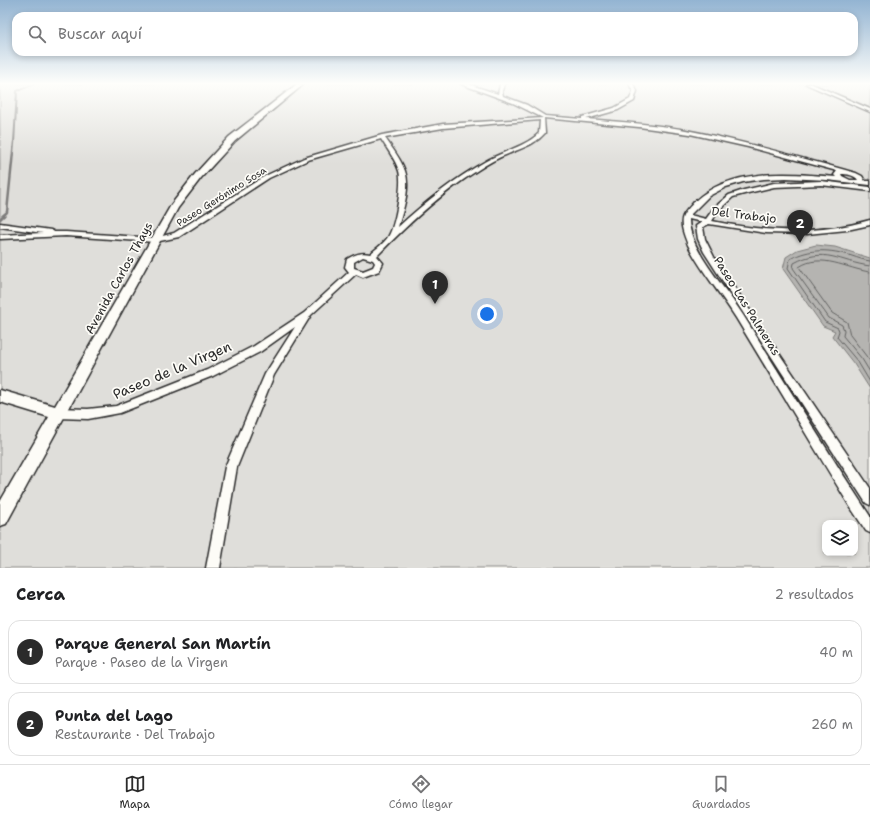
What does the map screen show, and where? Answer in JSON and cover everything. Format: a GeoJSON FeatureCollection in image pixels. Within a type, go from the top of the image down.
{"type":"FeatureCollection","features":[{"type":"Feature","properties":{"kind":"street","name":"Avenida Carlos Thays"},"geometry":{"type":"LineString","coordinates":[[0,518],[174,207],[220,150],[245,127],[266,111]]}},
{"type":"Feature","properties":{"kind":"street"},"geometry":{"type":"LineString","coordinates":[[372,256],[433,199],[465,176],[504,154],[536,140],[542,133],[541,117],[528,111]]}},
{"type":"Feature","properties":{"kind":"street"},"geometry":{"type":"LineString","coordinates":[[578,120],[611,111]]}},
{"type":"Feature","properties":{"kind":"street","name":"Paseo Gerónimo Sosa"},"geometry":{"type":"LineString","coordinates":[[66,234],[155,240],[176,235],[229,200],[274,174],[306,159],[382,137],[443,126],[529,120],[541,117],[639,125],[690,132],[802,160]]}},
{"type":"Feature","properties":{"kind":"street"},"geometry":{"type":"LineString","coordinates":[[382,137],[398,164],[403,176],[400,214],[392,236]]}},
{"type":"Feature","properties":{"kind":"street"},"geometry":{"type":"LineString","coordinates":[[802,160],[846,172],[860,180]]}},
{"type":"Feature","properties":{"kind":"street"},"geometry":{"type":"LineString","coordinates":[[802,160],[837,174],[845,180]]}},
{"type":"Feature","properties":{"kind":"street"},"geometry":{"type":"LineString","coordinates":[[686,216],[698,201],[715,189],[727,184],[765,178],[815,177],[846,172]]}},
{"type":"Feature","properties":{"kind":"street"},"geometry":{"type":"LineString","coordinates":[[815,177],[870,182]]}},
{"type":"Feature","properties":{"kind":"street"},"geometry":{"type":"LineString","coordinates":[[870,190],[820,183],[774,185],[731,196],[716,209],[708,222],[699,226],[699,235],[704,247],[870,499]]}},
{"type":"Feature","properties":{"kind":"street","name":"Del Trabajo"},"geometry":{"type":"LineString","coordinates":[[686,216],[708,222],[769,230],[806,232],[834,230],[864,225],[870,222]]}},
{"type":"Feature","properties":{"kind":"street","name":"Paseo Las Palmeras"},"geometry":{"type":"LineString","coordinates":[[686,216],[685,227],[692,244],[733,306],[781,386],[870,527]]}},
{"type":"Feature","properties":{"kind":"street"},"geometry":{"type":"LineString","coordinates":[[0,225],[66,234]]}},
{"type":"Feature","properties":{"kind":"street"},"geometry":{"type":"LineString","coordinates":[[0,237],[66,234]]}},
{"type":"Feature","properties":{"kind":"street"},"geometry":{"type":"LineString","coordinates":[[358,256],[372,256],[376,258],[379,263],[376,269],[368,273],[354,272],[349,267],[350,261],[358,256]]}},
{"type":"Feature","properties":{"kind":"street"},"geometry":{"type":"LineString","coordinates":[[213,568],[231,467],[270,374],[308,313],[354,272]]}},
{"type":"Feature","properties":{"kind":"street","name":"Paseo de la Virgen"},"geometry":{"type":"LineString","coordinates":[[58,413],[88,414],[116,410],[203,376],[257,349],[308,313]]}},
{"type":"Feature","properties":{"kind":"street"},"geometry":{"type":"LineString","coordinates":[[0,396],[58,413]]}},
{"type":"Feature","properties":{"kind":"shaded area"},"geometry":{"type":"Polygon","coordinates":[[[0,111],[870,111],[870,568],[0,568],[0,111]]]}},
{"type":"Feature","properties":{"kind":"water"},"geometry":{"type":"Polygon","coordinates":[[[816,245],[835,247],[870,258],[870,389],[854,364],[832,336],[835,331],[823,326],[783,269],[786,257],[797,250],[816,245]]]}},
{"type":"Feature","properties":{"kind":"waterway"},"geometry":{"type":"LineString","coordinates":[[14,143],[16,111]]}},
{"type":"Feature","properties":{"kind":"waterway"},"geometry":{"type":"LineString","coordinates":[[0,219],[7,212],[14,142]]}},
{"type":"Feature","properties":{"kind":"place","name":"Punta del Lago"},"geometry":{"type":"Point","coordinates":[800,243]}},
{"type":"Feature","properties":{"kind":"place","name":"Parque General San Martín"},"geometry":{"type":"Point","coordinates":[435,304]}}]}
